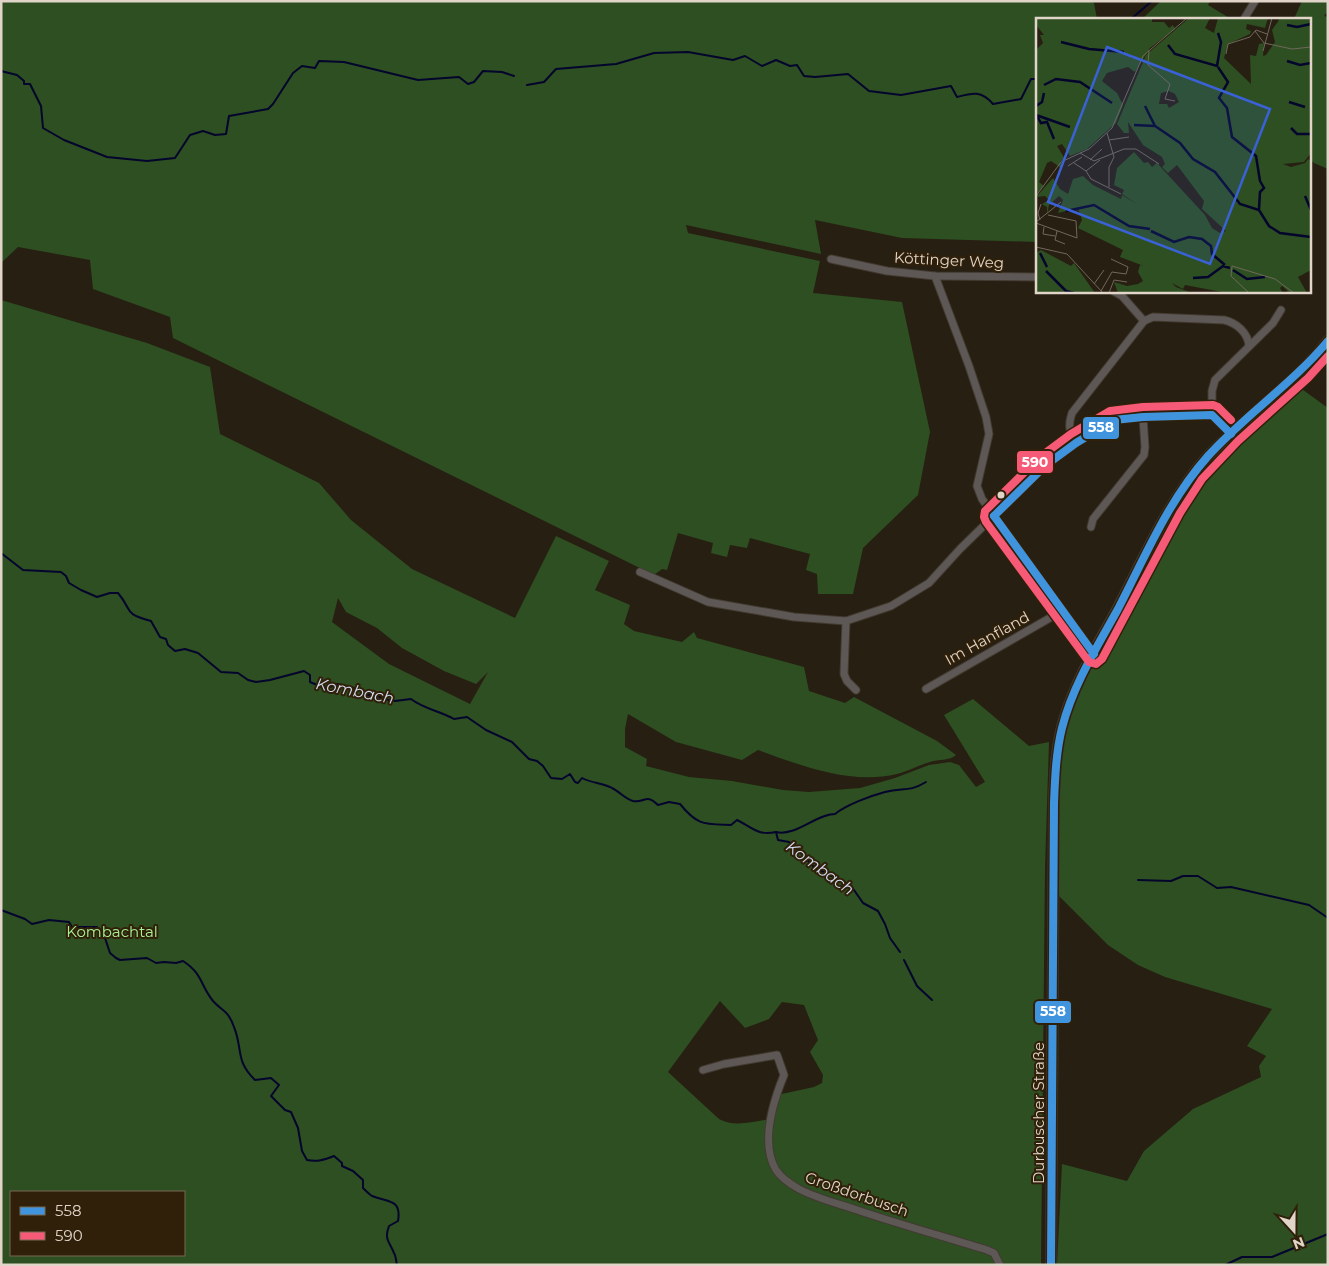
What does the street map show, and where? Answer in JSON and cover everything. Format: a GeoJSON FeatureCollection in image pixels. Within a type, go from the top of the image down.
{"type":"FeatureCollection","features":[{"type":"Feature","properties":{"kind":"main road","name":"Durbuscher Straße"},"geometry":{"type":"LineString","coordinates":[[1052,1265],[1055,782],[1058,747],[1065,716],[1076,689],[1171,508],[1194,472],[1231,434],[1286,386],[1328,341]]}},
{"type":"Feature","properties":{"kind":"street"},"geometry":{"type":"LineString","coordinates":[[1245,18],[1254,1]]}},
{"type":"Feature","properties":{"kind":"street","name":"Köttinger Weg"},"geometry":{"type":"LineString","coordinates":[[831,259],[887,271],[935,276],[1036,277]]}},
{"type":"Feature","properties":{"kind":"street"},"geometry":{"type":"LineString","coordinates":[[935,276],[986,417],[989,434],[978,486],[982,500],[1094,654]]}},
{"type":"Feature","properties":{"kind":"street"},"geometry":{"type":"LineString","coordinates":[[1115,292],[1122,296],[1144,321]]}},
{"type":"Feature","properties":{"kind":"street"},"geometry":{"type":"LineString","coordinates":[[1212,416],[1212,390],[1215,380],[1273,323],[1281,310]]}},
{"type":"Feature","properties":{"kind":"street"},"geometry":{"type":"LineString","coordinates":[[1076,443],[1070,433],[1069,423],[1072,413],[1144,321],[1152,317],[1224,320],[1234,323],[1243,331],[1249,339],[1249,346]]}},
{"type":"Feature","properties":{"kind":"street"},"geometry":{"type":"LineString","coordinates":[[640,572],[708,602],[794,617],[846,621],[891,606],[929,583],[1046,465],[1076,443],[1114,420],[1143,417],[1212,416],[1231,434]]}},
{"type":"Feature","properties":{"kind":"street"},"geometry":{"type":"LineString","coordinates":[[1091,527],[1093,519],[1144,455],[1143,417]]}},
{"type":"Feature","properties":{"kind":"street","name":"Im Hanfland"},"geometry":{"type":"LineString","coordinates":[[926,689],[1062,611]]}},
{"type":"Feature","properties":{"kind":"street"},"geometry":{"type":"LineString","coordinates":[[846,621],[844,674],[846,681],[856,690]]}},
{"type":"Feature","properties":{"kind":"street","name":"Großdorbusch"},"geometry":{"type":"LineString","coordinates":[[703,1070],[724,1064],[777,1055],[784,1075],[771,1119],[768,1148],[772,1162],[781,1177],[801,1190],[828,1201],[988,1250],[994,1253],[1000,1265]]}},
{"type":"Feature","properties":{"kind":"green space"},"geometry":{"type":"Polygon","coordinates":[[[1,1],[1090,1],[1094,3],[1097,18],[1036,18],[1036,242],[902,238],[815,220],[821,254],[686,225],[688,233],[820,261],[813,293],[902,302],[930,432],[918,495],[863,548],[853,594],[818,594],[817,574],[806,570],[810,554],[750,538],[747,548],[730,545],[727,557],[711,553],[713,543],[678,533],[667,570],[662,569],[654,575],[173,338],[170,317],[93,289],[90,260],[18,247],[1,263],[1,1]]]}},
{"type":"Feature","properties":{"kind":"green space"},"geometry":{"type":"Polygon","coordinates":[[[1161,1],[1210,1],[1208,5],[1229,18],[1143,18],[1161,1]]]}},
{"type":"Feature","properties":{"kind":"green space"},"geometry":{"type":"Polygon","coordinates":[[[1302,1],[1328,1],[1328,11],[1324,16],[1328,17],[1328,169],[1312,161],[1312,18],[1294,18],[1302,1]]]}},
{"type":"Feature","properties":{"kind":"green space","name":"Kombachtal"},"geometry":{"type":"Polygon","coordinates":[[[1,300],[147,343],[210,367],[220,434],[319,483],[351,520],[412,569],[515,618],[556,536],[609,561],[595,590],[630,605],[624,624],[634,631],[682,642],[694,632],[697,638],[804,667],[809,691],[845,703],[854,697],[937,741],[956,755],[926,763],[897,774],[880,777],[844,775],[809,768],[758,750],[742,760],[676,742],[628,714],[625,729],[625,747],[647,759],[646,766],[689,777],[809,792],[860,788],[895,778],[929,765],[950,762],[959,765],[976,787],[985,782],[944,715],[973,699],[1029,746],[1049,742],[1045,869],[1041,1265],[1,1265],[1,300]],[[338,598],[332,622],[389,664],[470,704],[488,672],[476,684],[444,671],[402,648],[377,628],[346,612],[338,598]],[[720,1001],[668,1072],[719,1119],[725,1122],[738,1123],[771,1119],[777,1095],[814,1087],[822,1083],[823,1075],[810,1052],[818,1040],[804,1005],[782,1002],[769,1019],[745,1028],[720,1001]]]}},
{"type":"Feature","properties":{"kind":"green space"},"geometry":{"type":"Polygon","coordinates":[[[1299,387],[1328,408],[1328,1265],[1057,1265],[1062,1164],[1127,1181],[1144,1151],[1193,1109],[1261,1077],[1259,1066],[1266,1056],[1247,1046],[1272,1009],[1165,977],[1138,965],[1108,945],[1057,894],[1058,777],[1067,720],[1077,696],[1098,652],[1195,485],[1250,434],[1246,431],[1287,392],[1290,395],[1299,387]]]}},
{"type":"Feature","properties":{"kind":"waterway"},"geometry":{"type":"LineString","coordinates":[[1132,18],[1152,1]]}},
{"type":"Feature","properties":{"kind":"waterway"},"geometry":{"type":"LineString","coordinates":[[527,85],[544,82],[556,69],[616,64],[654,53],[688,52],[733,60],[745,56],[762,66],[776,60],[790,66],[797,65],[804,76],[848,74],[869,91],[901,95],[951,86],[957,97],[976,94],[984,96],[993,104],[1021,99],[1031,79],[1036,79]]}},
{"type":"Feature","properties":{"kind":"waterway"},"geometry":{"type":"LineString","coordinates":[[1,71],[17,75],[24,81],[24,84],[30,84],[41,106],[43,128],[64,140],[107,157],[147,161],[175,158],[190,135],[203,131],[215,135],[226,134],[229,116],[268,109],[293,73],[302,66],[315,68],[319,61],[344,62],[418,80],[459,77],[468,84],[474,82],[483,71],[502,72],[514,76]]}},
{"type":"Feature","properties":{"kind":"waterway","name":"Kombach"},"geometry":{"type":"LineString","coordinates":[[1,553],[23,570],[61,572],[66,576],[69,583],[97,597],[118,593],[132,614],[151,621],[160,637],[166,639],[168,645],[175,651],[185,649],[198,653],[221,672],[238,673],[248,680],[256,682],[304,671],[310,675],[310,682],[322,687],[338,684],[384,699],[395,701],[411,699],[454,719],[467,717],[486,730],[512,742],[529,759],[537,761],[543,766],[551,778],[562,779],[570,774],[575,782],[578,783],[582,778],[605,785],[633,801],[648,799],[658,805],[669,802],[680,804],[697,820],[708,824],[731,825],[737,820],[759,832],[776,832],[778,840],[789,842],[814,867],[847,884],[863,903],[878,911],[890,938],[900,952]]}},
{"type":"Feature","properties":{"kind":"waterway","name":"Kombach"},"geometry":{"type":"LineString","coordinates":[[776,832],[783,833],[798,829],[820,818],[835,814],[865,798],[891,791],[915,788],[926,782]]}},
{"type":"Feature","properties":{"kind":"waterway"},"geometry":{"type":"LineString","coordinates":[[1138,880],[1171,881],[1183,876],[1198,876],[1217,888],[1231,887],[1309,905],[1328,918]]}},
{"type":"Feature","properties":{"kind":"waterway"},"geometry":{"type":"LineString","coordinates":[[1,910],[25,919],[32,924],[49,920],[69,922],[72,927],[97,927],[105,938],[110,953],[120,960],[147,958],[156,963],[183,961],[194,970],[213,1001],[230,1017],[237,1035],[242,1061],[249,1073],[255,1080],[271,1078],[279,1085],[271,1096],[285,1110],[291,1112],[298,1128],[302,1151],[307,1160],[314,1161],[334,1156],[342,1163],[342,1166],[353,1171],[363,1180],[363,1188],[372,1196],[392,1202],[398,1208],[398,1221],[389,1226],[387,1234],[397,1265]]}},
{"type":"Feature","properties":{"kind":"waterway","name":"Kombach"},"geometry":{"type":"LineString","coordinates":[[904,960],[917,986],[932,1000]]}},
{"type":"Feature","properties":{"kind":"waterway"},"geometry":{"type":"LineString","coordinates":[[1225,1265],[1242,1257],[1272,1257],[1328,1234]]}},
{"type":"Feature","properties":{"kind":"transit line","name":"558"},"geometry":{"type":"LineString","coordinates":[[1051,1265],[1054,803],[1058,746],[1062,728],[1072,697],[1086,667],[1169,510],[1194,473],[1222,441],[1314,357],[1328,341]]}},
{"type":"Feature","properties":{"kind":"transit line","name":"590"},"geometry":{"type":"LineString","coordinates":[[1231,420],[1218,407],[1213,405],[1143,407],[1110,411],[1071,434],[1040,457],[985,511],[984,517],[986,522],[1089,662],[1096,664],[1102,659],[1180,513],[1202,479],[1238,441],[1308,378],[1328,356]]}},
{"type":"Feature","properties":{"kind":"transit line","name":"558"},"geometry":{"type":"LineString","coordinates":[[994,516],[1046,465],[1076,443],[1114,420],[1143,417],[1212,415],[1231,434]]}},
{"type":"Feature","properties":{"kind":"transit line","name":"558"},"geometry":{"type":"LineString","coordinates":[[994,516],[1094,654]]}}]}
